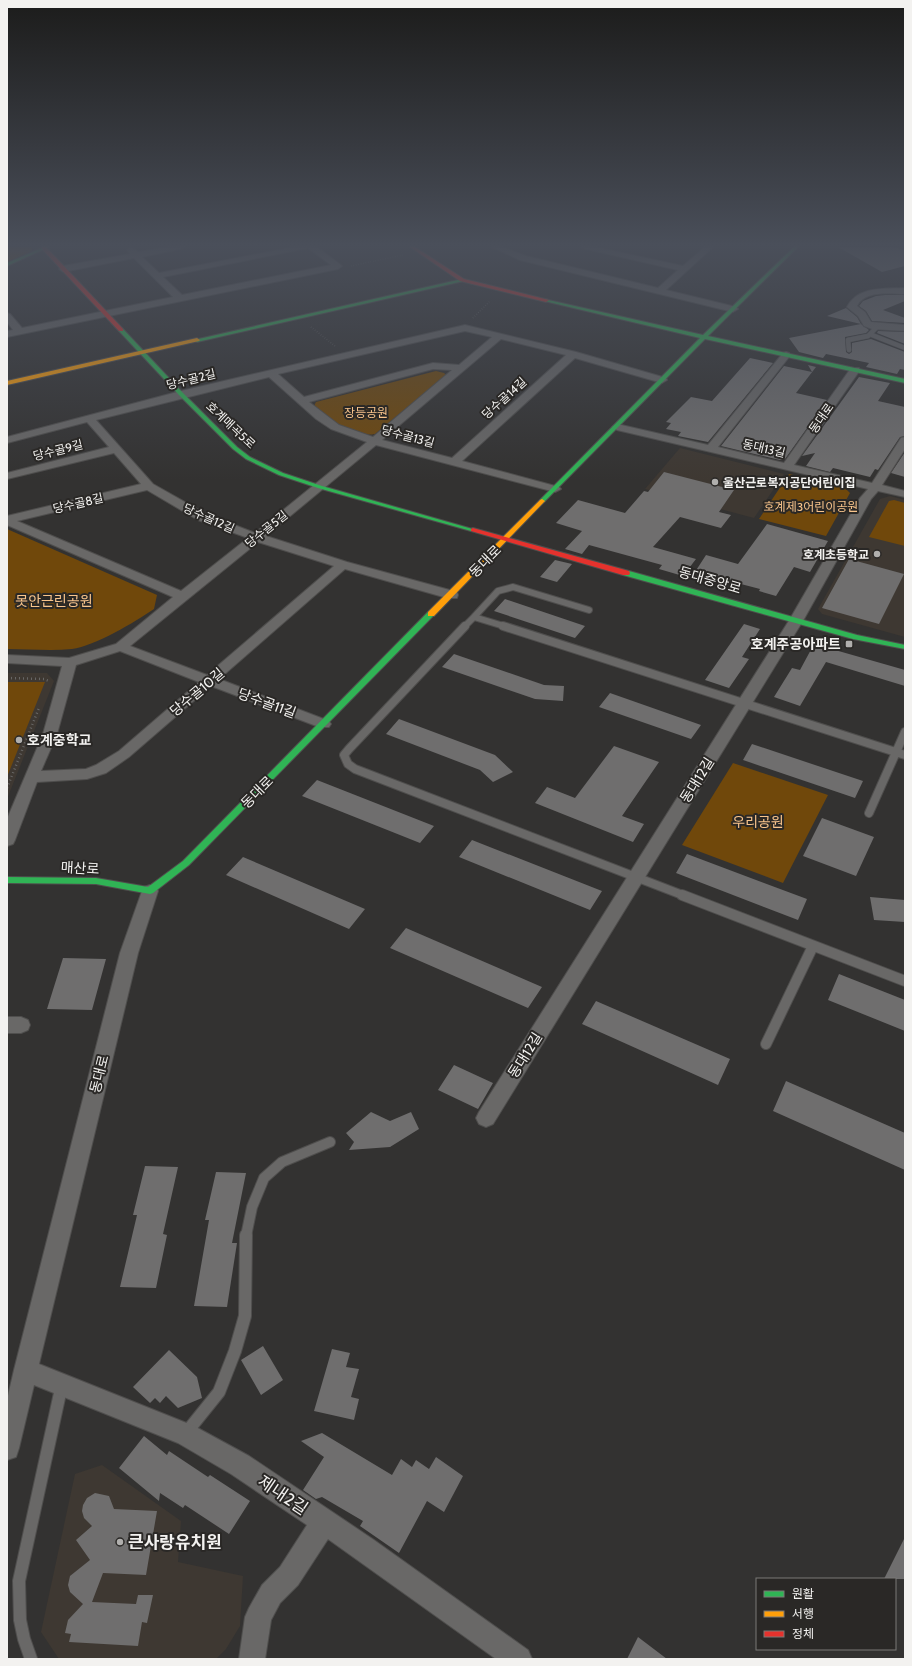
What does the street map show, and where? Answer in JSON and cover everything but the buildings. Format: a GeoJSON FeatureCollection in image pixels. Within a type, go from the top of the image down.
{"type":"FeatureCollection","features":[{"type":"Feature","properties":{"kind":"street"},"geometry":{"type":"LineString","coordinates":[[14,325],[20,332]]}},
{"type":"Feature","properties":{"kind":"street"},"geometry":{"type":"LineString","coordinates":[[7,334],[54,325]]}},
{"type":"Feature","properties":{"kind":"street","name":"호계매곡5로"},"geometry":{"type":"LineString","coordinates":[[115,325],[181,394],[235,448],[248,458],[281,474],[508,539]]}},
{"type":"Feature","properties":{"kind":"street"},"geometry":{"type":"LineString","coordinates":[[7,382],[262,325]]}},
{"type":"Feature","properties":{"kind":"street"},"geometry":{"type":"LineString","coordinates":[[652,325],[905,380]]}},
{"type":"Feature","properties":{"kind":"street","name":"동대로"},"geometry":{"type":"LineString","coordinates":[[7,1448],[129,953],[150,891],[186,863],[508,539],[555,489],[717,325]]}},
{"type":"Feature","properties":{"kind":"street"},"geometry":{"type":"LineString","coordinates":[[868,325],[874,331],[905,328]]}},
{"type":"Feature","properties":{"kind":"street","name":"당수골2길"},"geometry":{"type":"LineString","coordinates":[[7,440],[181,394],[465,328],[500,335],[572,354],[662,380]]}},
{"type":"Feature","properties":{"kind":"street","name":"당수골5길"},"geometry":{"type":"LineString","coordinates":[[7,659],[70,662],[121,647],[182,596],[320,486],[500,335]]}},
{"type":"Feature","properties":{"kind":"street","name":"당수골14길"},"geometry":{"type":"LineString","coordinates":[[454,462],[572,354]]}},
{"type":"Feature","properties":{"kind":"street"},"geometry":{"type":"LineString","coordinates":[[711,449],[786,355]]}},
{"type":"Feature","properties":{"kind":"street"},"geometry":{"type":"LineString","coordinates":[[301,400],[433,366],[461,368]]}},
{"type":"Feature","properties":{"kind":"street","name":"동대로"},"geometry":{"type":"LineString","coordinates":[[787,467],[855,370]]}},
{"type":"Feature","properties":{"kind":"street","name":"당수골13길"},"geometry":{"type":"LineString","coordinates":[[271,373],[320,417],[335,427],[374,440],[555,489]]}},
{"type":"Feature","properties":{"kind":"street","name":"당수골12길"},"geometry":{"type":"LineString","coordinates":[[90,418],[115,449],[149,486],[202,517],[256,537],[344,566],[452,595]]}},
{"type":"Feature","properties":{"kind":"street","name":"동대13길"},"geometry":{"type":"LineString","coordinates":[[617,427],[905,494]]}},
{"type":"Feature","properties":{"kind":"street","name":"동대12길"},"geometry":{"type":"LineString","coordinates":[[486,1118],[797,619],[866,498],[875,487],[905,440]]}},
{"type":"Feature","properties":{"kind":"street","name":"당수골9길"},"geometry":{"type":"LineString","coordinates":[[7,476],[115,449]]}},
{"type":"Feature","properties":{"kind":"street","name":"당수골8길"},"geometry":{"type":"LineString","coordinates":[[7,520],[149,486]]}},
{"type":"Feature","properties":{"kind":"street"},"geometry":{"type":"LineString","coordinates":[[7,520],[182,596]]}},
{"type":"Feature","properties":{"kind":"street","name":"동대중앙로"},"geometry":{"type":"LineString","coordinates":[[508,539],[856,636],[905,647]]}},
{"type":"Feature","properties":{"kind":"street","name":"당수골10길"},"geometry":{"type":"LineString","coordinates":[[31,777],[87,774],[101,769],[124,754],[344,566]]}},
{"type":"Feature","properties":{"kind":"street","name":"당수골11길"},"geometry":{"type":"LineString","coordinates":[[121,647],[209,682],[324,724]]}},
{"type":"Feature","properties":{"kind":"street"},"geometry":{"type":"LineString","coordinates":[[7,840],[31,777],[50,734],[70,662]]}},
{"type":"Feature","properties":{"kind":"street","name":"매산로"},"geometry":{"type":"LineString","coordinates":[[7,880],[96,881],[150,891]]}},
{"type":"Feature","properties":{"kind":"street","name":"제내2길"},"geometry":{"type":"LineString","coordinates":[[26,1370],[186,1434],[240,1465],[365,1550],[519,1659]]}},
{"type":"Feature","properties":{"kind":"street"},"geometry":{"type":"LineString","coordinates":[[252,1659],[258,1617],[271,1594],[289,1576],[324,1522]]}},
{"type":"Feature","properties":{"kind":"lane"},"geometry":{"type":"LineString","coordinates":[[849,350],[848,340],[874,331],[905,348]]}},
{"type":"Feature","properties":{"kind":"lane"},"geometry":{"type":"LineString","coordinates":[[589,610],[513,587],[498,591],[349,749],[344,755],[348,764],[355,769],[905,981]]}},
{"type":"Feature","properties":{"kind":"lane"},"geometry":{"type":"LineString","coordinates":[[474,617],[905,755]]}},
{"type":"Feature","properties":{"kind":"lane"},"geometry":{"type":"LineString","coordinates":[[869,813],[905,732]]}},
{"type":"Feature","properties":{"kind":"lane"},"geometry":{"type":"LineString","coordinates":[[766,1044],[814,946]]}},
{"type":"Feature","properties":{"kind":"lane"},"geometry":{"type":"LineString","coordinates":[[186,1434],[219,1392],[235,1351],[245,1316],[246,1233],[252,1207],[264,1178],[282,1162],[330,1142]]}},
{"type":"Feature","properties":{"kind":"lane"},"geometry":{"type":"LineString","coordinates":[[30,1659],[21,1632],[18,1611],[19,1581],[62,1384]]}},
{"type":"Feature","properties":{"kind":"path"},"geometry":{"type":"LineString","coordinates":[[308,325],[336,347]]}},
{"type":"Feature","properties":{"kind":"path"},"geometry":{"type":"LineString","coordinates":[[7,678],[44,679],[49,681],[49,684]]}},
{"type":"Feature","properties":{"kind":"path"},"geometry":{"type":"LineString","coordinates":[[7,788],[41,704]]}},
{"type":"Feature","properties":{"kind":"shaded area","name":"울산근로복지공단어린이집"},"geometry":{"type":"Polygon","coordinates":[[[680,448],[784,474],[754,518],[645,489],[680,448]]]}},
{"type":"Feature","properties":{"kind":"shaded area","name":"호계초등학교"},"geometry":{"type":"Polygon","coordinates":[[[890,496],[905,500],[905,637],[822,614],[818,609],[880,499],[890,496]]]}},
{"type":"Feature","properties":{"kind":"shaded area","name":"호계중학교"},"geometry":{"type":"Polygon","coordinates":[[[7,673],[47,673],[54,681],[7,799],[7,673]]]}},
{"type":"Feature","properties":{"kind":"shaded area","name":"큰사랑유치원"},"geometry":{"type":"Polygon","coordinates":[[[102,1465],[181,1521],[178,1562],[243,1576],[240,1626],[226,1649],[216,1659],[59,1659],[41,1632],[75,1474],[102,1465]]]}},
{"type":"Feature","properties":{"kind":"green space","name":"장등공원"},"geometry":{"type":"Polygon","coordinates":[[[436,371],[446,375],[375,434],[358,433],[342,427],[313,408],[316,402],[436,371]]]}},
{"type":"Feature","properties":{"kind":"green space","name":"호계제3어린이공원"},"geometry":{"type":"Polygon","coordinates":[[[789,474],[844,487],[850,493],[826,536],[759,519],[789,474]]]}},
{"type":"Feature","properties":{"kind":"green space"},"geometry":{"type":"Polygon","coordinates":[[[894,500],[905,503],[905,546],[869,537],[889,501],[894,500]]]}},
{"type":"Feature","properties":{"kind":"green space","name":"못안근린공원"},"geometry":{"type":"Polygon","coordinates":[[[7,529],[157,595],[154,609],[114,633],[81,647],[56,650],[7,649],[7,529]]]}},
{"type":"Feature","properties":{"kind":"green space"},"geometry":{"type":"Polygon","coordinates":[[[7,682],[45,682],[7,777],[7,682]]]}},
{"type":"Feature","properties":{"kind":"green space","name":"우리공원"},"geometry":{"type":"Polygon","coordinates":[[[733,763],[828,795],[783,883],[682,845],[733,763]]]}},
{"type":"Feature","properties":{"kind":"traffic: fast"},"geometry":{"type":"LineString","coordinates":[[197,340],[264,325]]}},
{"type":"Feature","properties":{"kind":"traffic: fast"},"geometry":{"type":"LineString","coordinates":[[652,325],[905,381]]}},
{"type":"Feature","properties":{"kind":"traffic: fast"},"geometry":{"type":"LineString","coordinates":[[542,501],[717,325]]}},
{"type":"Feature","properties":{"kind":"traffic: fast"},"geometry":{"type":"LineString","coordinates":[[121,330],[181,394],[235,448],[248,458],[281,474],[320,487],[473,530]]}},
{"type":"Feature","properties":{"kind":"traffic: fast"},"geometry":{"type":"LineString","coordinates":[[626,573],[856,637],[905,647]]}},
{"type":"Feature","properties":{"kind":"traffic: fast"},"geometry":{"type":"LineString","coordinates":[[7,880],[96,881],[150,891],[186,863],[431,614]]}},
{"type":"Feature","properties":{"kind":"traffic: slow"},"geometry":{"type":"LineString","coordinates":[[7,383],[197,340]]}},
{"type":"Feature","properties":{"kind":"traffic: slow"},"geometry":{"type":"LineString","coordinates":[[431,614],[542,501]]}},
{"type":"Feature","properties":{"kind":"traffic: jam"},"geometry":{"type":"LineString","coordinates":[[116,325],[121,330]]}},
{"type":"Feature","properties":{"kind":"traffic: jam"},"geometry":{"type":"LineString","coordinates":[[473,530],[626,573]]}},
{"type":"Feature","properties":{"kind":"place","name":"울산근로복지공단어린이집"},"geometry":{"type":"Point","coordinates":[715,482]}},
{"type":"Feature","properties":{"kind":"place","name":"호계초등학교"},"geometry":{"type":"Point","coordinates":[877,554]}},
{"type":"Feature","properties":{"kind":"place","name":"호계주공아파트"},"geometry":{"type":"Point","coordinates":[849,644]}},
{"type":"Feature","properties":{"kind":"place","name":"호계중학교"},"geometry":{"type":"Point","coordinates":[19,740]}},
{"type":"Feature","properties":{"kind":"place","name":"큰사랑유치원"},"geometry":{"type":"Point","coordinates":[120,1542]}}]}
